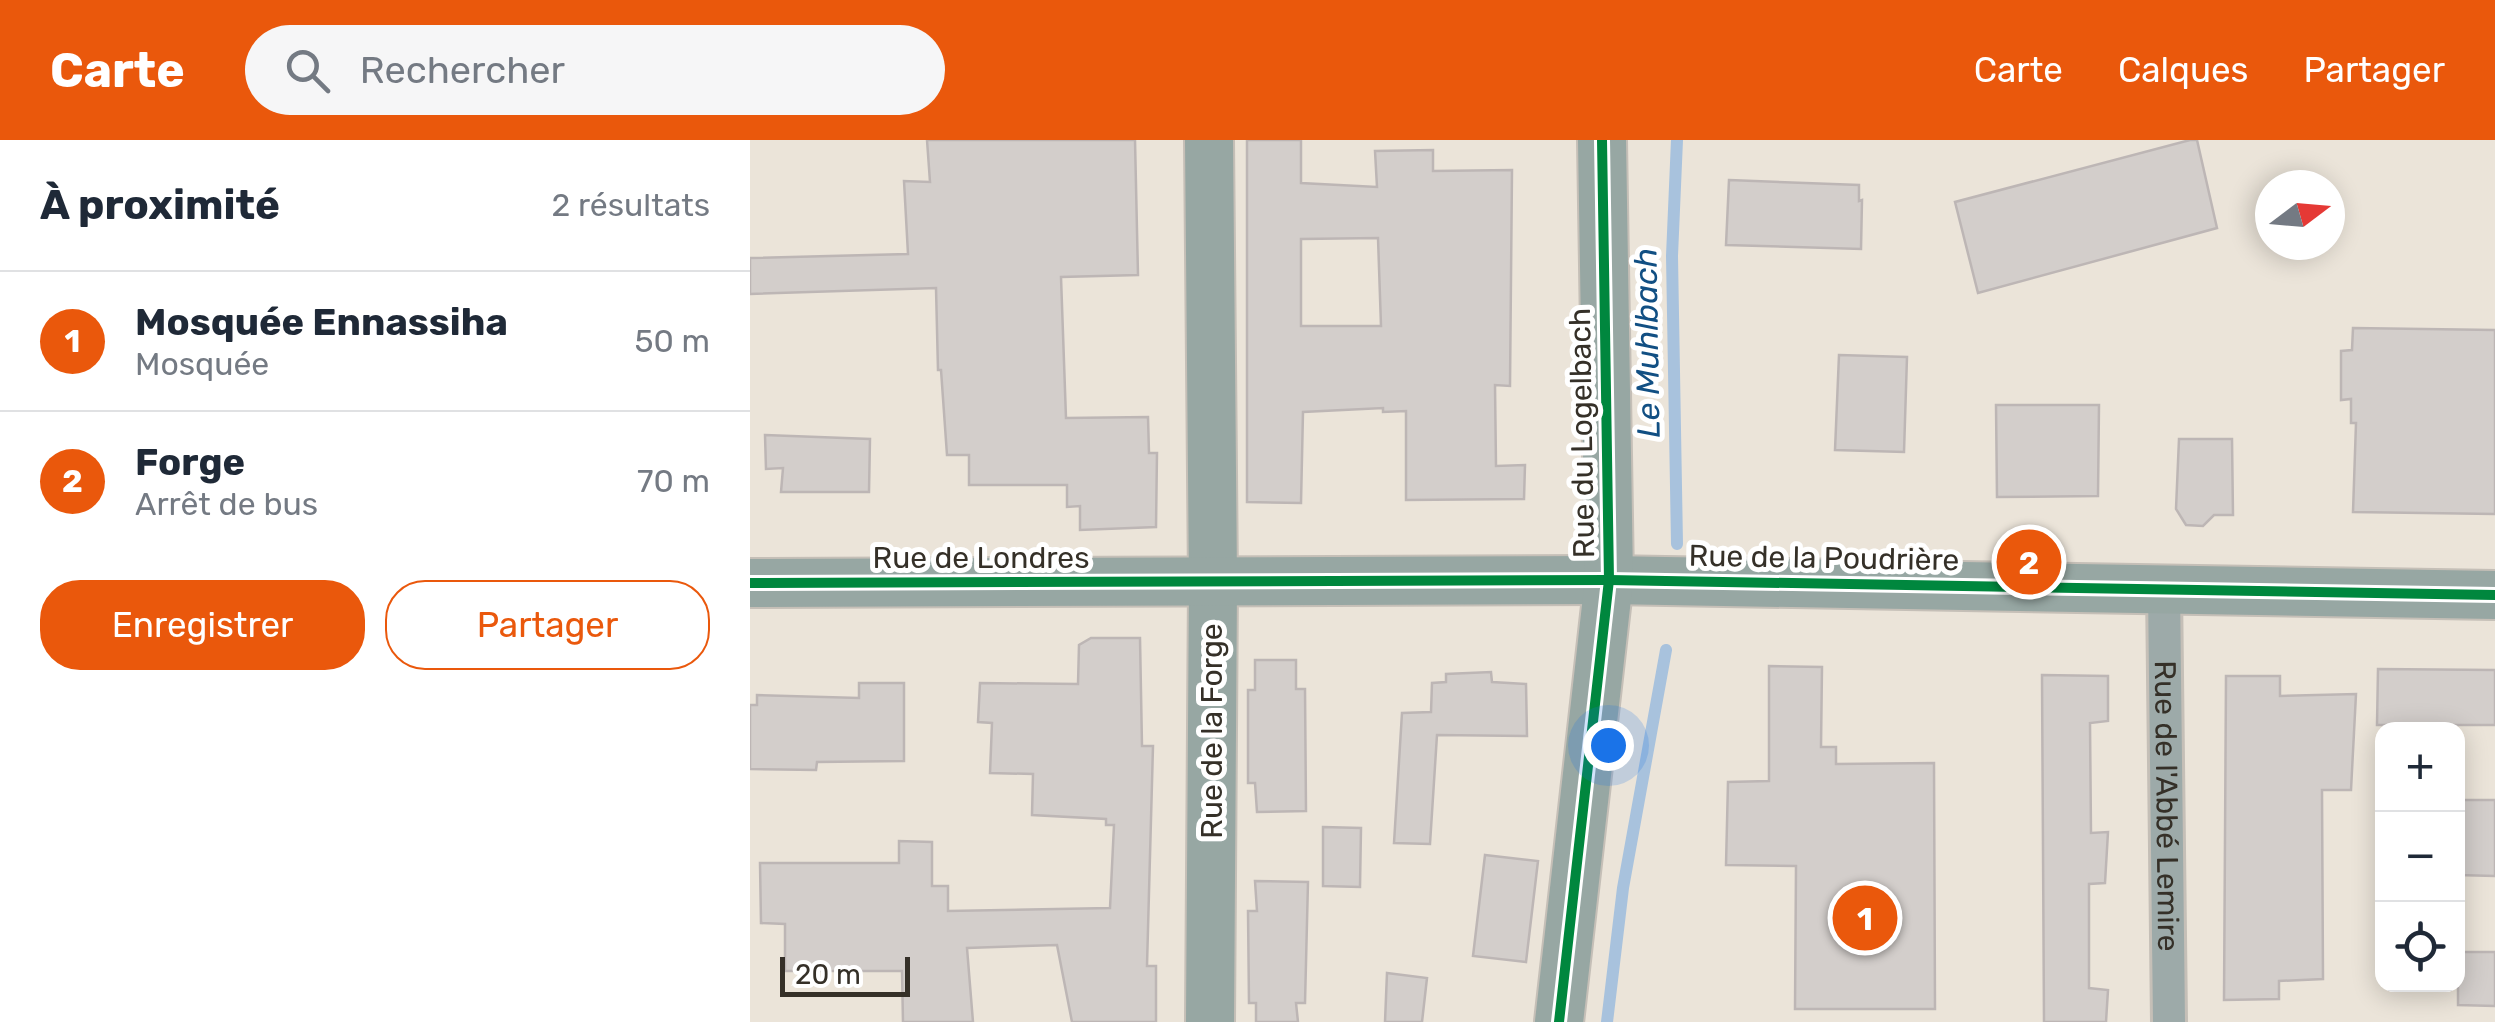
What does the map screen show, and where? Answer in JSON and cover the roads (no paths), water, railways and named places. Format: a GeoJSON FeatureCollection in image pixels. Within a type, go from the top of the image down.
{"type":"FeatureCollection","features":[{"type":"Feature","properties":{"kind":"street","name":"Rue de la Forge"},"geometry":{"type":"LineString","coordinates":[[1209,140],[1213,584],[1210,1022]]}},
{"type":"Feature","properties":{"kind":"street","name":"Rue du Logelbach"},"geometry":{"type":"LineString","coordinates":[[1558,1022],[1609,580],[1602,140]]}},
{"type":"Feature","properties":{"kind":"street","name":"Rue de la Poudrière"},"geometry":{"type":"LineString","coordinates":[[1213,584],[1609,580],[2495,595]]}},
{"type":"Feature","properties":{"kind":"street","name":"Rue de Londres"},"geometry":{"type":"LineString","coordinates":[[750,583],[1213,584]]}},
{"type":"Feature","properties":{"kind":"street","name":"Rue de l'Abbé Lemire"},"geometry":{"type":"LineString","coordinates":[[2164,588],[2169,1022]]}},
{"type":"Feature","properties":{"kind":"waterway","name":"Le Muhlbach"},"geometry":{"type":"LineString","coordinates":[[1677,140],[1672,256],[1677,544]]}},
{"type":"Feature","properties":{"kind":"waterway","name":"Le Muhlbach"},"geometry":{"type":"LineString","coordinates":[[1607,1022],[1623,888],[1666,650]]}},
{"type":"Feature","properties":{"kind":"place","name":"Forge"},"geometry":{"type":"Point","coordinates":[2029,562]}},
{"type":"Feature","properties":{"kind":"place","name":"Mosquée Ennassiha"},"geometry":{"type":"Point","coordinates":[1865,918]}}]}
